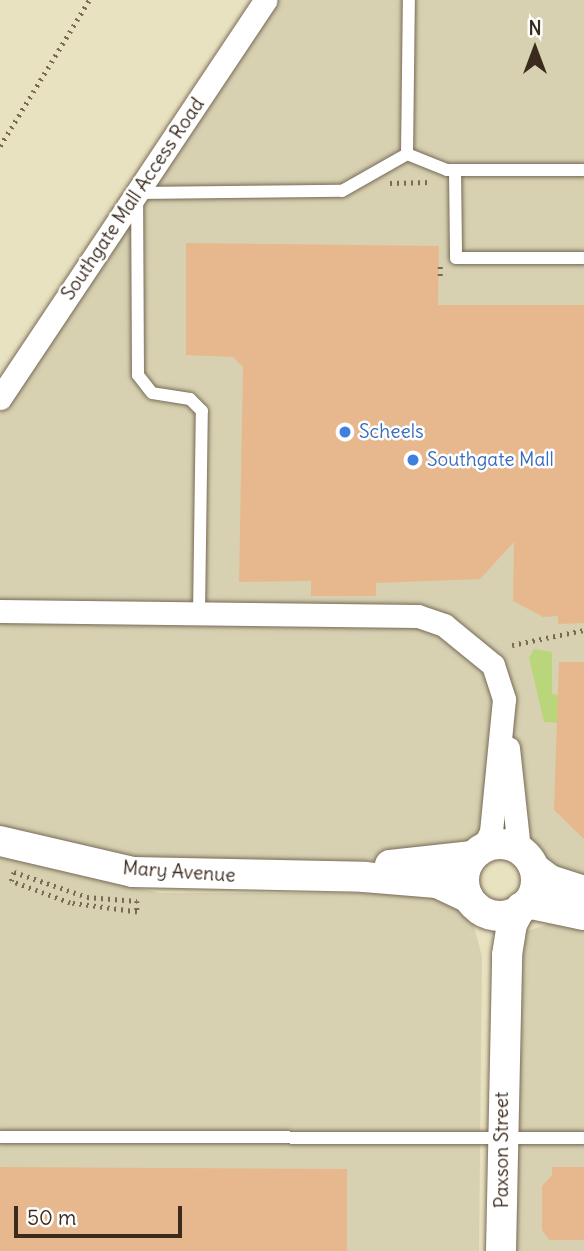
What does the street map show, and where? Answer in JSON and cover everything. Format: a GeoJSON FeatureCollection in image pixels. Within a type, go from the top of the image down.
{"type":"FeatureCollection","features":[{"type":"Feature","properties":{"kind":"street","name":"Southgate Mall Access Road"},"geometry":{"type":"LineString","coordinates":[[0,398],[265,0]]}},
{"type":"Feature","properties":{"kind":"street"},"geometry":{"type":"LineString","coordinates":[[0,611],[418,616],[444,625],[493,665],[504,699],[491,832],[464,876],[472,902],[496,915],[524,905],[584,915]]}},
{"type":"Feature","properties":{"kind":"street"},"geometry":{"type":"LineString","coordinates":[[503,728],[533,892],[524,905]]}},
{"type":"Feature","properties":{"kind":"street","name":"Mary Avenue"},"geometry":{"type":"LineString","coordinates":[[2,842],[133,872],[321,875],[437,883],[472,902]]}},
{"type":"Feature","properties":{"kind":"street"},"geometry":{"type":"LineString","coordinates":[[478,852],[507,845],[550,880],[584,891]]}},
{"type":"Feature","properties":{"kind":"street","name":"Mary Avenue"},"geometry":{"type":"LineString","coordinates":[[321,875],[478,852]]}},
{"type":"Feature","properties":{"kind":"street","name":"Paxson Street"},"geometry":{"type":"LineString","coordinates":[[472,902],[487,934],[501,1048]]}},
{"type":"Feature","properties":{"kind":"street","name":"Paxson Street"},"geometry":{"type":"LineString","coordinates":[[501,1251],[501,1048],[507,947],[524,905]]}},
{"type":"Feature","properties":{"kind":"lane"},"geometry":{"type":"LineString","coordinates":[[407,154],[409,0]]}},
{"type":"Feature","properties":{"kind":"lane"},"geometry":{"type":"LineString","coordinates":[[199,614],[202,411],[190,399],[158,396],[145,389],[138,375],[137,192],[342,191],[407,154],[455,170],[584,170]]}},
{"type":"Feature","properties":{"kind":"lane"},"geometry":{"type":"LineString","coordinates":[[455,170],[456,257],[584,258]]}},
{"type":"Feature","properties":{"kind":"lane"},"geometry":{"type":"LineString","coordinates":[[0,1137],[584,1138]]}},
{"type":"Feature","properties":{"kind":"path"},"geometry":{"type":"LineString","coordinates":[[0,146],[89,0]]}},
{"type":"Feature","properties":{"kind":"path"},"geometry":{"type":"LineString","coordinates":[[383,185],[440,182]]}},
{"type":"Feature","properties":{"kind":"path"},"geometry":{"type":"LineString","coordinates":[[440,263],[440,276]]}},
{"type":"Feature","properties":{"kind":"path"},"geometry":{"type":"LineString","coordinates":[[512,645],[584,630]]}},
{"type":"Feature","properties":{"kind":"path"},"geometry":{"type":"LineString","coordinates":[[14,872],[88,897],[137,901],[137,912],[83,906],[11,881],[14,872]]}},
{"type":"Feature","properties":{"kind":"shaded area","name":"Southgate Mall"},"geometry":{"type":"Polygon","coordinates":[[[279,0],[584,0],[584,880],[538,859],[523,831],[484,826],[470,842],[446,853],[307,866],[231,866],[103,854],[0,831],[0,414],[279,0]]]}},
{"type":"Feature","properties":{"kind":"shaded area"},"geometry":{"type":"Polygon","coordinates":[[[0,857],[160,893],[430,893],[458,903],[473,923],[482,956],[479,1251],[0,1251],[0,857]]]}},
{"type":"Feature","properties":{"kind":"shaded area"},"geometry":{"type":"Polygon","coordinates":[[[549,924],[584,926],[584,1251],[516,1251],[516,958],[527,931],[549,924]]]}},
{"type":"Feature","properties":{"kind":"green space"},"geometry":{"type":"Polygon","coordinates":[[[534,649],[552,652],[552,694],[559,695],[559,723],[544,722],[529,658],[534,649]]]}},
{"type":"Feature","properties":{"kind":"building","name":"Southgate Mall"},"geometry":{"type":"Polygon","coordinates":[[[186,243],[439,246],[438,305],[584,305],[584,623],[558,624],[558,616],[543,617],[513,601],[514,542],[480,579],[376,583],[376,596],[311,596],[311,581],[239,582],[243,367],[233,357],[186,355],[186,243]]]}},
{"type":"Feature","properties":{"kind":"building"},"geometry":{"type":"Polygon","coordinates":[[[559,662],[584,662],[584,839],[554,810],[559,662]]]}},
{"type":"Feature","properties":{"kind":"building"},"geometry":{"type":"Polygon","coordinates":[[[0,1167],[347,1169],[347,1251],[0,1251],[0,1167]]]}},
{"type":"Feature","properties":{"kind":"building"},"geometry":{"type":"Polygon","coordinates":[[[552,1167],[584,1167],[584,1240],[549,1240],[542,1230],[542,1186],[552,1175],[552,1167]]]}},
{"type":"Feature","properties":{"kind":"place","name":"Scheels"},"geometry":{"type":"Point","coordinates":[345,432]}},
{"type":"Feature","properties":{"kind":"place","name":"Southgate Mall"},"geometry":{"type":"Point","coordinates":[413,460]}}]}
